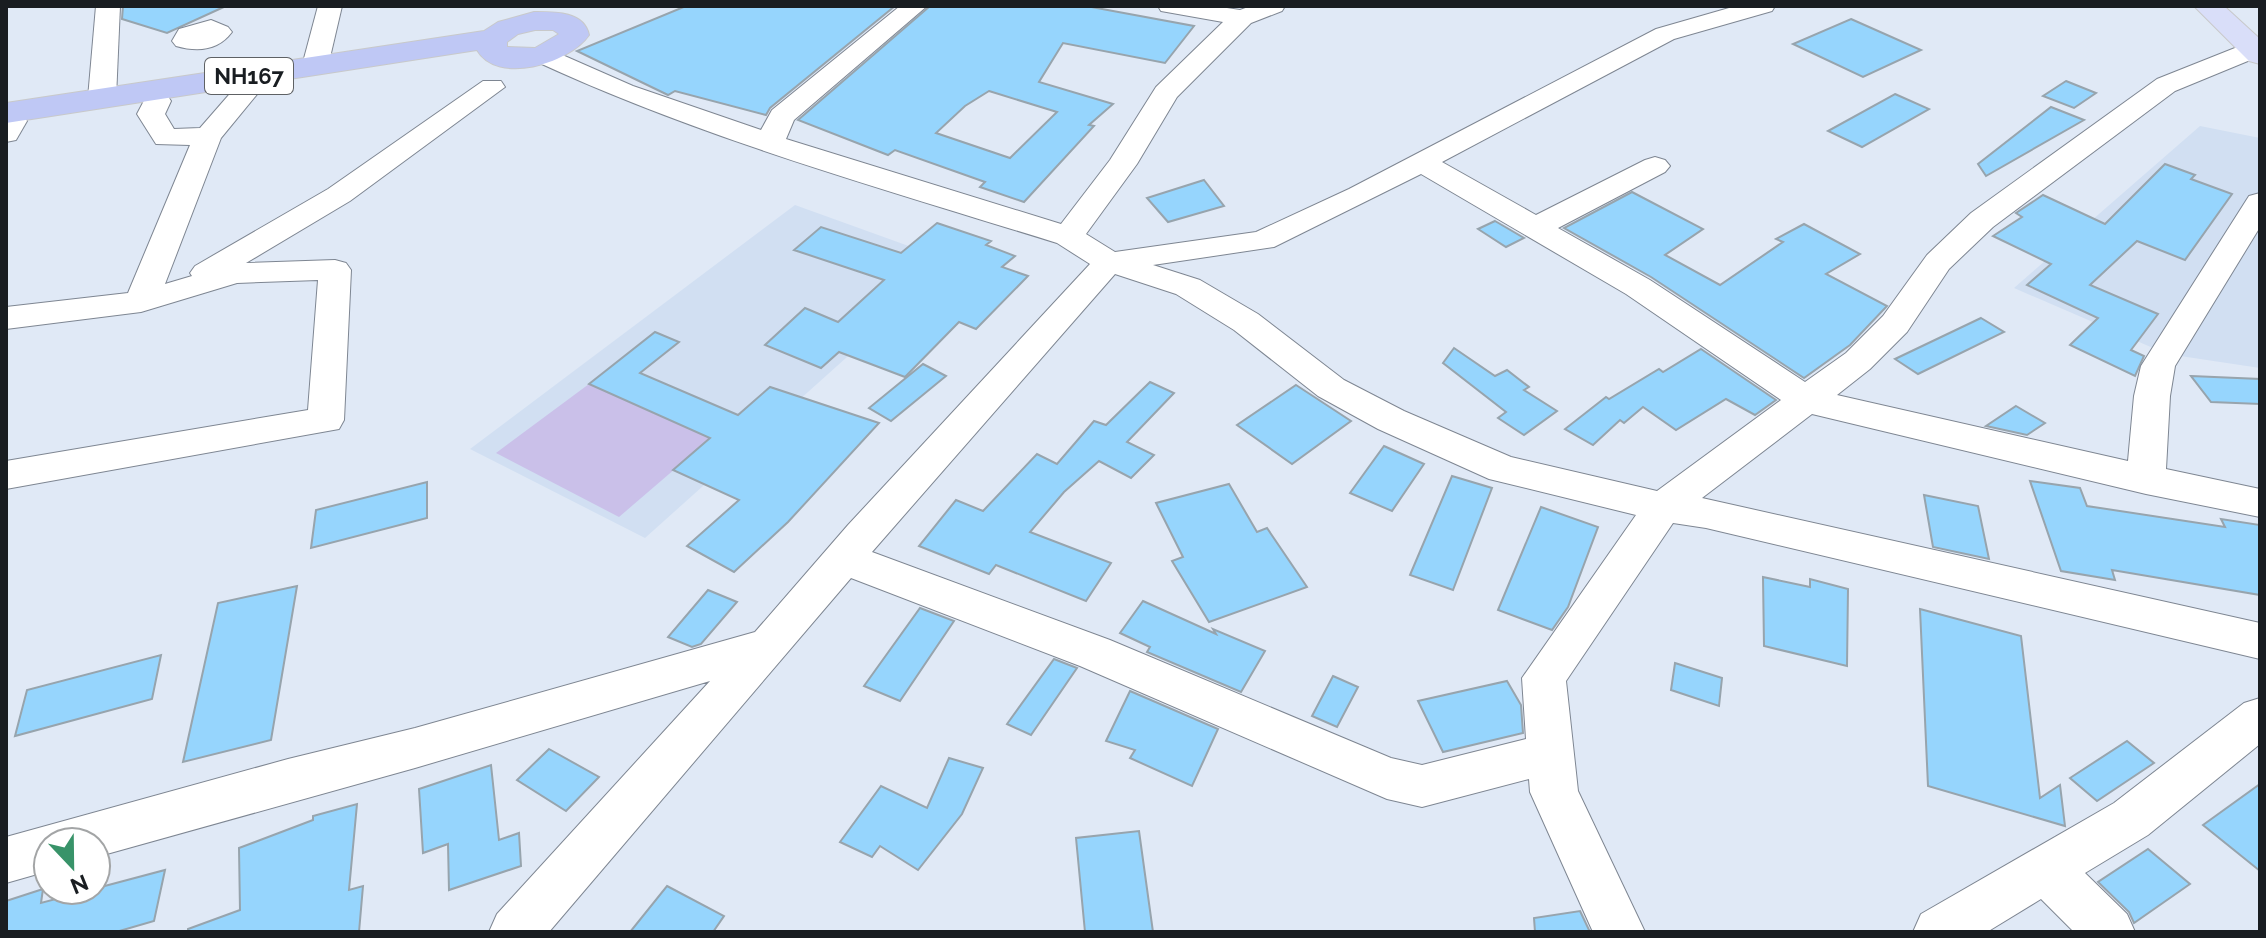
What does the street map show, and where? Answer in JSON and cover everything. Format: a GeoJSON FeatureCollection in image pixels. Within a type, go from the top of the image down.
{"type":"FeatureCollection","features":[{"type":"Feature","properties":{"kind":"highway","name":"NH167"},"geometry":{"type":"LineString","coordinates":[[8,123],[102,98],[238,83],[492,45],[520,23],[576,16],[574,35],[570,41],[542,55],[517,58],[492,45],[315,66],[238,83],[157,101],[8,123]]}},
{"type":"Feature","properties":{"kind":"main road"},"geometry":{"type":"LineString","coordinates":[[2208,6],[2257,52]]}},
{"type":"Feature","properties":{"kind":"street"},"geometry":{"type":"LineString","coordinates":[[102,98],[108,6]]}},
{"type":"Feature","properties":{"kind":"street"},"geometry":{"type":"LineString","coordinates":[[315,66],[330,6]]}},
{"type":"Feature","properties":{"kind":"street"},"geometry":{"type":"LineString","coordinates":[[770,142],[782,116],[915,6]]}},
{"type":"Feature","properties":{"kind":"street"},"geometry":{"type":"LineString","coordinates":[[1170,6],[1242,18]]}},
{"type":"Feature","properties":{"kind":"street"},"geometry":{"type":"LineString","coordinates":[[1068,236],[1122,164],[1166,93],[1242,18],[1273,6]]}},
{"type":"Feature","properties":{"kind":"street"},"geometry":{"type":"LineString","coordinates":[[515,932],[843,558],[1109,262],[1263,240],[1360,195],[1665,34],[1763,6]]}},
{"type":"Feature","properties":{"kind":"street"},"geometry":{"type":"LineString","coordinates":[[157,297],[208,136],[238,83],[209,60],[204,42]]}},
{"type":"Feature","properties":{"kind":"street"},"geometry":{"type":"LineString","coordinates":[[1619,932],[1554,792],[1544,678],[1663,507],[1858,361],[1895,324],[1938,262],[1982,220],[2166,85],[2257,52]]}},
{"type":"Feature","properties":{"kind":"street"},"geometry":{"type":"LineString","coordinates":[[542,55],[623,92],[1068,236],[1109,262],[1188,287],[1222,305],[1331,388],[1391,420],[1502,469],[2260,641]]}},
{"type":"Feature","properties":{"kind":"street"},"geometry":{"type":"LineString","coordinates":[[157,297],[339,195],[492,87]]}},
{"type":"Feature","properties":{"kind":"street"},"geometry":{"type":"LineString","coordinates":[[157,101],[151,114],[166,138],[208,136]]}},
{"type":"Feature","properties":{"kind":"street"},"geometry":{"type":"LineString","coordinates":[[1421,162],[1638,287],[1806,400],[2146,480],[2260,503]]}},
{"type":"Feature","properties":{"kind":"street"},"geometry":{"type":"LineString","coordinates":[[1535,228],[1655,166]]}},
{"type":"Feature","properties":{"kind":"street"},"geometry":{"type":"LineString","coordinates":[[2146,480],[2152,396],[2158,366],[2260,202]]}},
{"type":"Feature","properties":{"kind":"street"},"geometry":{"type":"LineString","coordinates":[[6,318],[157,297],[235,273],[335,270],[326,420],[6,475]]}},
{"type":"Feature","properties":{"kind":"street"},"geometry":{"type":"LineString","coordinates":[[843,558],[1095,653],[1387,778],[1422,786],[1551,753]]}},
{"type":"Feature","properties":{"kind":"street"},"geometry":{"type":"LineString","coordinates":[[112,830],[415,748],[769,646]]}},
{"type":"Feature","properties":{"kind":"street"},"geometry":{"type":"LineString","coordinates":[[1939,932],[2131,819],[2260,717]]}},
{"type":"Feature","properties":{"kind":"street"},"geometry":{"type":"LineString","coordinates":[[6,860],[32,853]]}},
{"type":"Feature","properties":{"kind":"street"},"geometry":{"type":"LineString","coordinates":[[2046,869],[2109,932]]}},
{"type":"Feature","properties":{"kind":"shaded area"},"geometry":{"type":"Polygon","coordinates":[[[2200,126],[2260,138],[2260,368],[2167,354],[2014,288],[2200,126]]]}},
{"type":"Feature","properties":{"kind":"shaded area"},"geometry":{"type":"Polygon","coordinates":[[[795,205],[953,262],[645,538],[470,449],[795,205]]]}},
{"type":"Feature","properties":{"kind":"shaded area"},"geometry":{"type":"Polygon","coordinates":[[[589,384],[711,438],[619,517],[496,453],[589,384]]]}},
{"type":"Feature","properties":{"kind":"building"},"geometry":{"type":"Polygon","coordinates":[[[123,6],[226,6],[167,33],[122,19],[123,6]]]}},
{"type":"Feature","properties":{"kind":"building"},"geometry":{"type":"Polygon","coordinates":[[[686,6],[895,6],[770,108],[766,115],[675,91],[668,95],[577,51],[686,6]]]}},
{"type":"Feature","properties":{"kind":"building"},"geometry":{"type":"Polygon","coordinates":[[[930,6],[1086,6],[1194,26],[1165,63],[1063,43],[1039,82],[1113,104],[1089,125],[1094,126],[1024,202],[980,187],[985,182],[895,150],[888,155],[798,120],[930,6]],[[989,91],[965,106],[936,133],[1010,158],[1057,112],[989,91]]]}},
{"type":"Feature","properties":{"kind":"building"},"geometry":{"type":"Polygon","coordinates":[[[1851,19],[1921,50],[1863,77],[1793,44],[1851,19]]]}},
{"type":"Feature","properties":{"kind":"building"},"geometry":{"type":"Polygon","coordinates":[[[2066,81],[2096,93],[2074,108],[2043,96],[2066,81]]]}},
{"type":"Feature","properties":{"kind":"building"},"geometry":{"type":"Polygon","coordinates":[[[1895,94],[1929,109],[1862,147],[1828,131],[1895,94]]]}},
{"type":"Feature","properties":{"kind":"building"},"geometry":{"type":"Polygon","coordinates":[[[2051,107],[2084,120],[1986,176],[1978,164],[2051,107]]]}},
{"type":"Feature","properties":{"kind":"building"},"geometry":{"type":"Polygon","coordinates":[[[2165,164],[2195,175],[2191,179],[2232,194],[2185,260],[2137,241],[2090,285],[2158,314],[2131,350],[2144,356],[2135,376],[2070,345],[2098,318],[2027,285],[2051,264],[1993,236],[2022,217],[2016,213],[2043,195],[2105,224],[2165,164]]]}},
{"type":"Feature","properties":{"kind":"building"},"geometry":{"type":"Polygon","coordinates":[[[1204,180],[1224,206],[1168,222],[1147,198],[1204,180]]]}},
{"type":"Feature","properties":{"kind":"building"},"geometry":{"type":"Polygon","coordinates":[[[1632,192],[1703,229],[1665,255],[1720,285],[1783,242],[1776,239],[1804,224],[1860,254],[1826,274],[1887,306],[1850,345],[1804,378],[1651,277],[1564,228],[1632,192]]]}},
{"type":"Feature","properties":{"kind":"building"},"geometry":{"type":"Polygon","coordinates":[[[1495,221],[1524,238],[1506,247],[1478,229],[1495,221]]]}},
{"type":"Feature","properties":{"kind":"building"},"geometry":{"type":"Polygon","coordinates":[[[937,223],[991,241],[986,245],[1015,256],[1002,267],[1028,276],[976,329],[959,322],[905,377],[839,352],[821,368],[765,345],[805,308],[838,322],[884,280],[794,250],[821,227],[901,253],[937,223]]]}},
{"type":"Feature","properties":{"kind":"building"},"geometry":{"type":"Polygon","coordinates":[[[1981,318],[2004,332],[1918,374],[1895,359],[1981,318]]]}},
{"type":"Feature","properties":{"kind":"building"},"geometry":{"type":"Polygon","coordinates":[[[655,332],[679,342],[640,373],[738,415],[770,387],[879,423],[788,522],[734,572],[687,546],[739,500],[673,470],[710,438],[589,384],[655,332]]]}},
{"type":"Feature","properties":{"kind":"building"},"geometry":{"type":"Polygon","coordinates":[[[1454,348],[1495,376],[1507,370],[1529,387],[1524,390],[1557,411],[1524,435],[1498,418],[1506,412],[1443,363],[1454,348]]]}},
{"type":"Feature","properties":{"kind":"building"},"geometry":{"type":"Polygon","coordinates":[[[1701,349],[1776,400],[1755,415],[1726,399],[1676,430],[1643,407],[1624,423],[1620,420],[1593,445],[1565,429],[1606,397],[1609,399],[1659,369],[1663,372],[1701,349]]]}},
{"type":"Feature","properties":{"kind":"building"},"geometry":{"type":"Polygon","coordinates":[[[923,364],[946,376],[891,421],[869,408],[923,364]]]}},
{"type":"Feature","properties":{"kind":"building"},"geometry":{"type":"Polygon","coordinates":[[[2191,376],[2260,379],[2260,404],[2211,402],[2191,376]]]}},
{"type":"Feature","properties":{"kind":"building"},"geometry":{"type":"Polygon","coordinates":[[[1150,382],[1174,393],[1127,442],[1154,455],[1131,478],[1099,461],[1064,492],[1030,532],[1111,563],[1086,601],[996,565],[989,574],[919,546],[956,500],[983,511],[1037,454],[1057,464],[1094,421],[1106,425],[1150,382]]]}},
{"type":"Feature","properties":{"kind":"building"},"geometry":{"type":"Polygon","coordinates":[[[1296,385],[1351,421],[1292,464],[1237,425],[1296,385]]]}},
{"type":"Feature","properties":{"kind":"building"},"geometry":{"type":"Polygon","coordinates":[[[2016,406],[2045,423],[2027,435],[1986,426],[2016,406]]]}},
{"type":"Feature","properties":{"kind":"building"},"geometry":{"type":"Polygon","coordinates":[[[1384,446],[1424,464],[1392,511],[1350,493],[1384,446]]]}},
{"type":"Feature","properties":{"kind":"building"},"geometry":{"type":"Polygon","coordinates":[[[1452,476],[1492,488],[1453,590],[1410,575],[1452,476]]]}},
{"type":"Feature","properties":{"kind":"building"},"geometry":{"type":"Polygon","coordinates":[[[2030,481],[2080,488],[2087,506],[2225,527],[2221,519],[2260,525],[2260,595],[2112,570],[2115,580],[2061,571],[2030,481]]]}},
{"type":"Feature","properties":{"kind":"building"},"geometry":{"type":"Polygon","coordinates":[[[427,482],[427,518],[311,548],[316,510],[427,482]]]}},
{"type":"Feature","properties":{"kind":"building"},"geometry":{"type":"Polygon","coordinates":[[[1229,484],[1257,532],[1267,528],[1307,587],[1209,622],[1172,561],[1183,557],[1156,503],[1229,484]]]}},
{"type":"Feature","properties":{"kind":"building"},"geometry":{"type":"Polygon","coordinates":[[[1924,495],[1978,506],[1989,559],[1933,547],[1924,495]]]}},
{"type":"Feature","properties":{"kind":"building"},"geometry":{"type":"Polygon","coordinates":[[[1541,507],[1598,527],[1568,607],[1552,630],[1498,610],[1541,507]]]}},
{"type":"Feature","properties":{"kind":"building"},"geometry":{"type":"Polygon","coordinates":[[[1763,577],[1810,587],[1810,579],[1848,589],[1847,666],[1764,646],[1763,577]]]}},
{"type":"Feature","properties":{"kind":"building"},"geometry":{"type":"Polygon","coordinates":[[[297,586],[271,740],[183,762],[218,603],[297,586]]]}},
{"type":"Feature","properties":{"kind":"building"},"geometry":{"type":"Polygon","coordinates":[[[708,590],[737,602],[701,644],[692,647],[668,637],[708,590]]]}},
{"type":"Feature","properties":{"kind":"building"},"geometry":{"type":"Polygon","coordinates":[[[1143,601],[1216,634],[1213,629],[1265,651],[1241,692],[1147,652],[1150,647],[1120,633],[1143,601]]]}},
{"type":"Feature","properties":{"kind":"building"},"geometry":{"type":"Polygon","coordinates":[[[920,608],[954,621],[900,701],[864,686],[920,608]]]}},
{"type":"Feature","properties":{"kind":"building"},"geometry":{"type":"Polygon","coordinates":[[[1920,609],[2021,636],[2040,798],[2060,785],[2065,826],[1928,786],[1920,609]]]}},
{"type":"Feature","properties":{"kind":"building"},"geometry":{"type":"Polygon","coordinates":[[[161,655],[152,699],[15,736],[27,690],[161,655]]]}},
{"type":"Feature","properties":{"kind":"building"},"geometry":{"type":"Polygon","coordinates":[[[1054,659],[1077,668],[1031,735],[1007,724],[1054,659]]]}},
{"type":"Feature","properties":{"kind":"building"},"geometry":{"type":"Polygon","coordinates":[[[1675,663],[1722,678],[1719,706],[1671,690],[1675,663]]]}},
{"type":"Feature","properties":{"kind":"building"},"geometry":{"type":"Polygon","coordinates":[[[1333,676],[1358,687],[1337,727],[1312,716],[1333,676]]]}},
{"type":"Feature","properties":{"kind":"building"},"geometry":{"type":"Polygon","coordinates":[[[1507,681],[1521,705],[1523,733],[1443,752],[1418,701],[1507,681]]]}},
{"type":"Feature","properties":{"kind":"building"},"geometry":{"type":"Polygon","coordinates":[[[1130,691],[1218,729],[1192,786],[1130,758],[1135,750],[1106,741],[1130,691]]]}},
{"type":"Feature","properties":{"kind":"building"},"geometry":{"type":"Polygon","coordinates":[[[2127,741],[2154,763],[2097,801],[2070,778],[2127,741]]]}},
{"type":"Feature","properties":{"kind":"building"},"geometry":{"type":"Polygon","coordinates":[[[549,749],[599,777],[566,811],[517,780],[549,749]]]}},
{"type":"Feature","properties":{"kind":"building"},"geometry":{"type":"Polygon","coordinates":[[[949,758],[983,768],[962,814],[918,870],[880,846],[872,857],[840,842],[881,786],[927,808],[949,758]]]}},
{"type":"Feature","properties":{"kind":"building"},"geometry":{"type":"Polygon","coordinates":[[[491,765],[499,840],[519,833],[521,866],[449,890],[448,844],[423,853],[419,789],[491,765]]]}},
{"type":"Feature","properties":{"kind":"building"},"geometry":{"type":"Polygon","coordinates":[[[2260,784],[2260,871],[2203,825],[2260,784]]]}},
{"type":"Feature","properties":{"kind":"building"},"geometry":{"type":"Polygon","coordinates":[[[357,804],[349,890],[363,886],[359,932],[188,932],[188,929],[240,910],[239,848],[313,820],[313,816],[357,804]]]}},
{"type":"Feature","properties":{"kind":"building"},"geometry":{"type":"Polygon","coordinates":[[[1139,831],[1153,932],[1085,932],[1076,838],[1139,831]]]}},
{"type":"Feature","properties":{"kind":"building"},"geometry":{"type":"Polygon","coordinates":[[[2148,849],[2190,884],[2134,923],[2129,912],[2098,882],[2148,849]]]}},
{"type":"Feature","properties":{"kind":"building"},"geometry":{"type":"Polygon","coordinates":[[[165,870],[154,921],[116,932],[6,932],[6,901],[32,893],[32,906],[112,906],[112,884],[165,870]]]}},
{"type":"Feature","properties":{"kind":"building"},"geometry":{"type":"Polygon","coordinates":[[[667,886],[724,916],[713,932],[630,932],[667,886]]]}},
{"type":"Feature","properties":{"kind":"building"},"geometry":{"type":"Polygon","coordinates":[[[1580,911],[1590,932],[1535,932],[1534,918],[1580,911]]]}}]}
